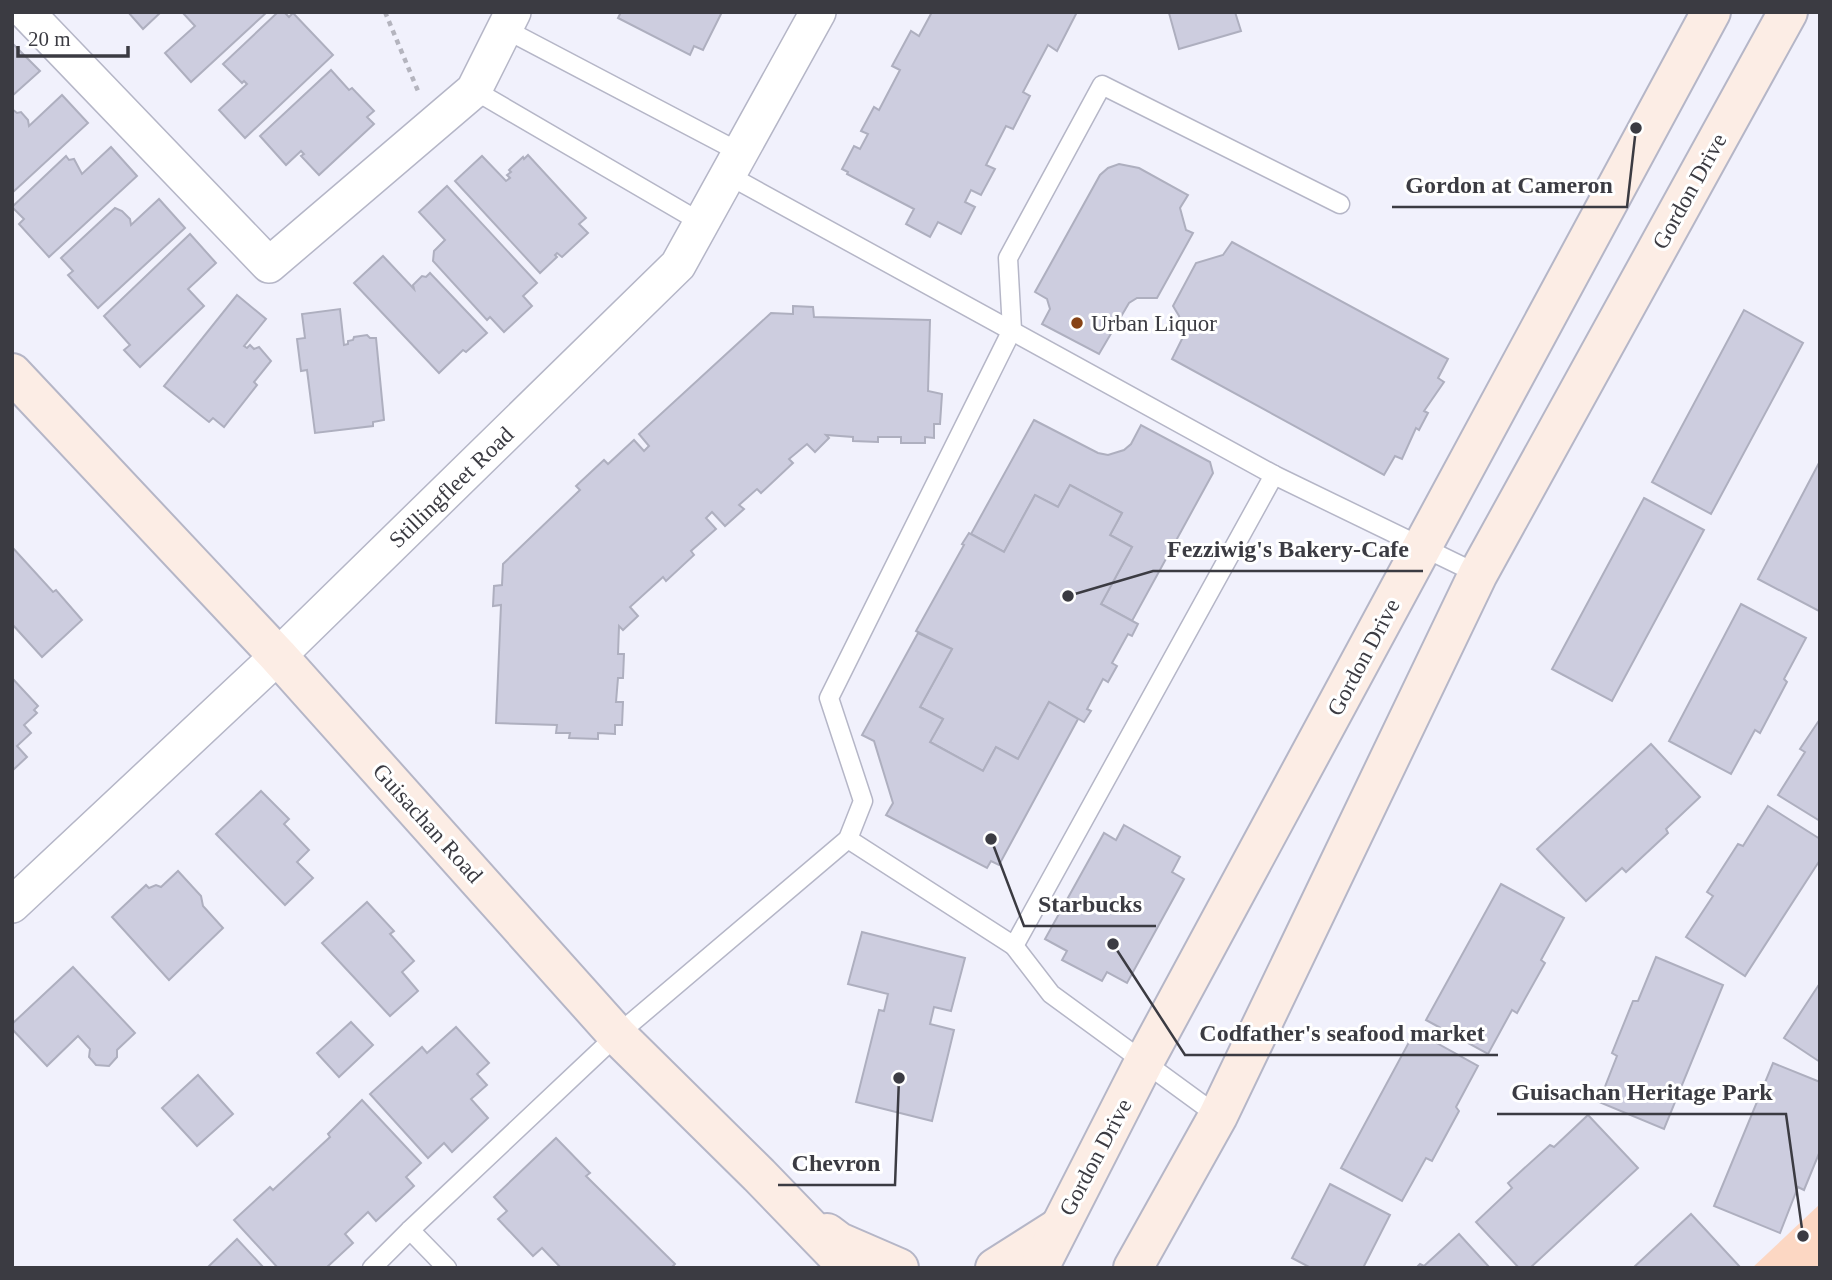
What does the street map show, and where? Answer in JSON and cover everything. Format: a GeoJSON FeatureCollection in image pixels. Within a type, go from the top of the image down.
{"type":"FeatureCollection","features":[{"type":"Feature","properties":{"kind":"main road","name":"Gordon Drive"},"geometry":{"type":"LineString","coordinates":[[1039,1268],[1144,1062],[1711,12]]}},
{"type":"Feature","properties":{"kind":"main road","name":"Gordon Drive"},"geometry":{"type":"LineString","coordinates":[[1133,1268],[1218,1116],[1478,574],[1788,12]]}},
{"type":"Feature","properties":{"kind":"main road","name":"Guisachan Road"},"geometry":{"type":"LineString","coordinates":[[12,373],[278,656],[617,1035],[849,1268]]}},
{"type":"Feature","properties":{"kind":"main road"},"geometry":{"type":"LineString","coordinates":[[759,1175],[839,1242],[899,1268]]}},
{"type":"Feature","properties":{"kind":"main road"},"geometry":{"type":"LineString","coordinates":[[995,1268],[1058,1228]]}},
{"type":"Feature","properties":{"kind":"street"},"geometry":{"type":"LineString","coordinates":[[26,12],[269,265],[474,90],[509,21]]}},
{"type":"Feature","properties":{"kind":"street","name":"Stillingfleet Road"},"geometry":{"type":"LineString","coordinates":[[12,905],[278,656],[678,265],[818,12]]}},
{"type":"Feature","properties":{"kind":"lane"},"geometry":{"type":"LineString","coordinates":[[509,21],[735,164],[1012,330],[1274,475],[1478,574]]}},
{"type":"Feature","properties":{"kind":"lane"},"geometry":{"type":"LineString","coordinates":[[372,1268],[617,1035],[848,839],[863,801],[829,698],[1012,330],[1008,258],[1102,85],[1340,204]]}},
{"type":"Feature","properties":{"kind":"lane"},"geometry":{"type":"LineString","coordinates":[[474,90],[702,223]]}},
{"type":"Feature","properties":{"kind":"lane"},"geometry":{"type":"LineString","coordinates":[[1014,946],[1274,475]]}},
{"type":"Feature","properties":{"kind":"lane"},"geometry":{"type":"LineString","coordinates":[[848,839],[1014,946],[1051,994],[1218,1116]]}},
{"type":"Feature","properties":{"kind":"lane"},"geometry":{"type":"LineString","coordinates":[[410,1230],[446,1268]]}},
{"type":"Feature","properties":{"kind":"path"},"geometry":{"type":"LineString","coordinates":[[385,12],[421,96],[440,119]]}},
{"type":"Feature","properties":{"kind":"shaded area"},"geometry":{"type":"Polygon","coordinates":[[[1820,1204],[1820,1268],[1752,1268],[1820,1204]]]}},
{"type":"Feature","properties":{"kind":"building"},"geometry":{"type":"Polygon","coordinates":[[[128,12],[161,12],[143,29],[128,12]]]}},
{"type":"Feature","properties":{"kind":"building"},"geometry":{"type":"Polygon","coordinates":[[[182,12],[267,12],[191,82],[165,53],[195,26],[182,12]]]}},
{"type":"Feature","properties":{"kind":"building"},"geometry":{"type":"Polygon","coordinates":[[[278,12],[284,12],[289,17],[293,13],[333,55],[245,138],[219,110],[247,84],[244,81],[242,83],[223,64],[278,12]]]}},
{"type":"Feature","properties":{"kind":"building"},"geometry":{"type":"Polygon","coordinates":[[[621,12],[722,12],[703,50],[694,46],[690,55],[618,18],[621,12]]]}},
{"type":"Feature","properties":{"kind":"building"},"geometry":{"type":"Polygon","coordinates":[[[932,12],[1077,12],[1057,51],[1048,45],[1023,92],[1030,96],[1013,129],[1006,126],[986,165],[995,169],[981,195],[971,190],[965,202],[975,207],[961,234],[938,222],[930,237],[906,224],[914,209],[842,169],[854,146],[860,149],[868,134],[861,131],[874,107],[879,110],[900,70],[892,66],[911,31],[919,36],[932,12]]]}},
{"type":"Feature","properties":{"kind":"building"},"geometry":{"type":"Polygon","coordinates":[[[1235,12],[1241,31],[1179,49],[1169,13],[1235,12]]]}},
{"type":"Feature","properties":{"kind":"building"},"geometry":{"type":"Polygon","coordinates":[[[12,43],[40,71],[12,96],[12,43]]]}},
{"type":"Feature","properties":{"kind":"building"},"geometry":{"type":"Polygon","coordinates":[[[331,70],[374,111],[367,117],[374,124],[319,175],[301,156],[304,154],[301,151],[286,165],[260,136],[331,70]]]}},
{"type":"Feature","properties":{"kind":"building"},"geometry":{"type":"Polygon","coordinates":[[[62,95],[88,123],[12,193],[12,109],[17,113],[21,112],[28,120],[29,126],[62,95]]]}},
{"type":"Feature","properties":{"kind":"building"},"geometry":{"type":"Polygon","coordinates":[[[111,147],[137,176],[49,257],[19,224],[24,219],[12,207],[66,156],[69,160],[74,159],[82,174],[111,147]]]}},
{"type":"Feature","properties":{"kind":"building"},"geometry":{"type":"Polygon","coordinates":[[[528,155],[586,218],[579,224],[588,233],[562,257],[557,253],[557,257],[540,273],[455,181],[482,156],[506,181],[510,178],[507,175],[511,172],[509,170],[528,155]]]}},
{"type":"Feature","properties":{"kind":"building"},"geometry":{"type":"Polygon","coordinates":[[[1119,164],[1139,168],[1188,195],[1180,208],[1186,230],[1193,233],[1157,298],[1137,298],[1129,303],[1099,354],[1042,324],[1050,309],[1047,299],[1035,292],[1100,175],[1119,164]]]}},
{"type":"Feature","properties":{"kind":"building"},"geometry":{"type":"Polygon","coordinates":[[[447,186],[537,283],[523,296],[532,306],[504,332],[490,317],[487,320],[433,261],[434,251],[445,240],[419,212],[447,186]]]}},
{"type":"Feature","properties":{"kind":"building"},"geometry":{"type":"Polygon","coordinates":[[[159,199],[185,228],[98,308],[68,275],[73,271],[61,258],[115,208],[130,219],[131,225],[159,199]]]}},
{"type":"Feature","properties":{"kind":"building"},"geometry":{"type":"Polygon","coordinates":[[[190,234],[216,263],[188,289],[204,306],[140,367],[124,350],[130,345],[104,316],[190,234]]]}},
{"type":"Feature","properties":{"kind":"building"},"geometry":{"type":"Polygon","coordinates":[[[1232,242],[1448,359],[1438,378],[1444,382],[1424,411],[1428,413],[1419,430],[1416,428],[1402,459],[1395,456],[1384,475],[1172,359],[1182,339],[1179,316],[1173,306],[1196,263],[1223,255],[1232,242]]]}},
{"type":"Feature","properties":{"kind":"building"},"geometry":{"type":"Polygon","coordinates":[[[383,256],[414,289],[413,285],[422,276],[426,277],[430,273],[487,333],[466,352],[463,350],[439,373],[354,283],[383,256]]]}},
{"type":"Feature","properties":{"kind":"building"},"geometry":{"type":"Polygon","coordinates":[[[237,295],[266,319],[244,346],[247,348],[250,345],[254,349],[259,347],[271,361],[254,382],[257,385],[224,427],[213,418],[209,422],[164,386],[237,295]]]}},
{"type":"Feature","properties":{"kind":"building"},"geometry":{"type":"Polygon","coordinates":[[[793,306],[813,307],[814,317],[930,320],[928,391],[942,394],[940,424],[934,424],[934,438],[925,437],[925,443],[901,443],[901,437],[878,437],[878,442],[853,441],[853,437],[826,435],[829,438],[815,452],[807,444],[789,459],[793,463],[761,493],[757,489],[739,505],[744,509],[725,526],[712,512],[706,518],[716,529],[691,551],[694,555],[666,581],[663,577],[630,607],[638,616],[623,630],[619,626],[618,654],[624,654],[623,678],[618,678],[616,702],[623,702],[622,725],[615,725],[615,734],[598,733],[598,739],[569,738],[570,733],[556,733],[557,725],[496,723],[501,605],[493,606],[494,586],[502,585],[503,564],[580,490],[576,486],[604,460],[608,464],[634,440],[644,451],[649,446],[639,434],[771,313],[793,314],[793,306]]]}},
{"type":"Feature","properties":{"kind":"building"},"geometry":{"type":"Polygon","coordinates":[[[340,309],[344,345],[354,337],[367,335],[376,338],[384,420],[373,422],[373,426],[315,433],[307,370],[301,371],[297,339],[305,338],[302,314],[340,309]]]}},
{"type":"Feature","properties":{"kind":"building"},"geometry":{"type":"Polygon","coordinates":[[[1744,310],[1803,343],[1711,514],[1652,482],[1744,310]]]}},
{"type":"Feature","properties":{"kind":"building"},"geometry":{"type":"Polygon","coordinates":[[[1034,420],[1098,453],[1108,455],[1124,450],[1131,444],[1141,425],[1210,462],[1213,473],[1132,621],[1101,604],[1132,547],[1110,535],[1122,513],[1070,485],[1058,507],[1035,495],[1004,552],[971,534],[1034,420]]]}},
{"type":"Feature","properties":{"kind":"building"},"geometry":{"type":"Polygon","coordinates":[[[1820,461],[1820,610],[1819,611],[1758,579],[1820,461]]]}},
{"type":"Feature","properties":{"kind":"building"},"geometry":{"type":"Polygon","coordinates":[[[1070,485],[1122,513],[1110,535],[1132,547],[1101,604],[1138,624],[1132,636],[1128,634],[1112,663],[1117,666],[1108,682],[1103,679],[1087,709],[1091,711],[1084,722],[1049,702],[1018,759],[996,747],[983,771],[930,742],[943,719],[920,707],[952,649],[916,631],[969,533],[1004,552],[1035,495],[1058,507],[1070,485]]]}},
{"type":"Feature","properties":{"kind":"building"},"geometry":{"type":"Polygon","coordinates":[[[1644,498],[1704,530],[1612,701],[1552,669],[1644,498]]]}},
{"type":"Feature","properties":{"kind":"building"},"geometry":{"type":"Polygon","coordinates":[[[12,547],[82,620],[42,657],[12,624],[12,547]]]}},
{"type":"Feature","properties":{"kind":"building"},"geometry":{"type":"Polygon","coordinates":[[[1741,604],[1806,638],[1760,733],[1755,730],[1731,774],[1669,741],[1741,604]]]}},
{"type":"Feature","properties":{"kind":"building"},"geometry":{"type":"Polygon","coordinates":[[[918,633],[952,649],[920,707],[943,719],[930,742],[983,771],[996,747],[1018,759],[1049,702],[1078,719],[999,865],[991,861],[987,868],[886,815],[893,803],[874,741],[862,735],[918,633]]]}},
{"type":"Feature","properties":{"kind":"building"},"geometry":{"type":"Polygon","coordinates":[[[12,678],[38,706],[34,710],[37,713],[24,725],[31,733],[17,746],[27,757],[12,771],[12,678]]]}},
{"type":"Feature","properties":{"kind":"building"},"geometry":{"type":"Polygon","coordinates":[[[1820,719],[1820,821],[1778,795],[1805,752],[1800,749],[1820,719]]]}},
{"type":"Feature","properties":{"kind":"building"},"geometry":{"type":"Polygon","coordinates":[[[1651,744],[1700,797],[1666,829],[1668,833],[1626,872],[1622,868],[1586,901],[1537,849],[1651,744]]]}},
{"type":"Feature","properties":{"kind":"building"},"geometry":{"type":"Polygon","coordinates":[[[261,791],[289,819],[284,824],[309,850],[297,862],[313,878],[285,905],[216,834],[261,791]]]}},
{"type":"Feature","properties":{"kind":"building"},"geometry":{"type":"Polygon","coordinates":[[[1768,806],[1820,839],[1820,860],[1745,976],[1686,937],[1713,896],[1707,892],[1738,844],[1743,846],[1768,806]]]}},
{"type":"Feature","properties":{"kind":"building"},"geometry":{"type":"Polygon","coordinates":[[[1124,825],[1180,857],[1172,872],[1184,879],[1127,983],[1107,972],[1102,981],[1062,960],[1067,951],[1045,939],[1104,833],[1116,840],[1124,825]]]}},
{"type":"Feature","properties":{"kind":"building"},"geometry":{"type":"Polygon","coordinates":[[[178,871],[201,896],[203,906],[223,928],[169,980],[112,917],[146,885],[149,888],[156,885],[161,887],[178,871]]]}},
{"type":"Feature","properties":{"kind":"building"},"geometry":{"type":"Polygon","coordinates":[[[1501,884],[1564,918],[1541,960],[1545,963],[1517,1013],[1512,1010],[1488,1054],[1426,1020],[1501,884]]]}},
{"type":"Feature","properties":{"kind":"building"},"geometry":{"type":"Polygon","coordinates":[[[367,902],[394,931],[390,934],[414,961],[402,972],[418,991],[390,1016],[322,943],[367,902]]]}},
{"type":"Feature","properties":{"kind":"building"},"geometry":{"type":"Polygon","coordinates":[[[862,932],[965,958],[951,1011],[934,1007],[930,1024],[954,1030],[932,1121],[856,1102],[879,1010],[884,1011],[888,994],[848,984],[862,932]]]}},
{"type":"Feature","properties":{"kind":"building"},"geometry":{"type":"Polygon","coordinates":[[[1656,957],[1723,985],[1664,1129],[1599,1102],[1617,1056],[1612,1053],[1633,1001],[1638,1001],[1656,957]]]}},
{"type":"Feature","properties":{"kind":"building"},"geometry":{"type":"Polygon","coordinates":[[[73,967],[135,1033],[117,1050],[117,1057],[109,1066],[96,1065],[89,1057],[90,1049],[78,1036],[47,1066],[12,1029],[12,1024],[73,967]]]}},
{"type":"Feature","properties":{"kind":"building"},"geometry":{"type":"Polygon","coordinates":[[[1820,983],[1820,1062],[1784,1038],[1820,983]]]}},
{"type":"Feature","properties":{"kind":"building"},"geometry":{"type":"Polygon","coordinates":[[[351,1022],[373,1045],[339,1077],[317,1053],[351,1022]]]}},
{"type":"Feature","properties":{"kind":"building"},"geometry":{"type":"Polygon","coordinates":[[[456,1027],[489,1063],[477,1074],[487,1085],[471,1099],[488,1118],[452,1152],[444,1143],[428,1158],[370,1094],[422,1047],[427,1053],[456,1027]]]}},
{"type":"Feature","properties":{"kind":"building"},"geometry":{"type":"Polygon","coordinates":[[[1415,1031],[1478,1066],[1456,1107],[1459,1111],[1432,1161],[1426,1158],[1402,1201],[1341,1168],[1415,1031]]]}},
{"type":"Feature","properties":{"kind":"building"},"geometry":{"type":"Polygon","coordinates":[[[1773,1063],[1820,1082],[1820,1151],[1804,1190],[1798,1187],[1780,1233],[1714,1206],[1773,1063]]]}},
{"type":"Feature","properties":{"kind":"building"},"geometry":{"type":"Polygon","coordinates":[[[198,1075],[233,1114],[197,1146],[162,1108],[198,1075]]]}},
{"type":"Feature","properties":{"kind":"building"},"geometry":{"type":"Polygon","coordinates":[[[362,1100],[421,1163],[406,1177],[414,1186],[376,1221],[368,1212],[345,1234],[353,1243],[326,1268],[278,1268],[234,1220],[270,1187],[273,1190],[330,1137],[328,1134],[362,1100]]]}},
{"type":"Feature","properties":{"kind":"building"},"geometry":{"type":"Polygon","coordinates":[[[1588,1115],[1638,1168],[1530,1268],[1519,1268],[1476,1222],[1512,1188],[1508,1183],[1550,1145],[1554,1147],[1588,1115]]]}},
{"type":"Feature","properties":{"kind":"building"},"geometry":{"type":"Polygon","coordinates":[[[556,1138],[590,1173],[586,1176],[675,1264],[671,1268],[561,1268],[542,1248],[533,1256],[498,1219],[507,1211],[494,1197],[556,1138]]]}},
{"type":"Feature","properties":{"kind":"building"},"geometry":{"type":"Polygon","coordinates":[[[1330,1184],[1390,1215],[1363,1268],[1311,1268],[1292,1258],[1330,1184]]]}},
{"type":"Feature","properties":{"kind":"building"},"geometry":{"type":"Polygon","coordinates":[[[1691,1214],[1740,1267],[1633,1268],[1691,1214]]]}},
{"type":"Feature","properties":{"kind":"building"},"geometry":{"type":"Polygon","coordinates":[[[1459,1234],[1490,1268],[1416,1268],[1420,1264],[1424,1266],[1459,1234]]]}},
{"type":"Feature","properties":{"kind":"building"},"geometry":{"type":"Polygon","coordinates":[[[237,1239],[264,1268],[207,1268],[237,1239]]]}},
{"type":"Feature","properties":{"kind":"place","name":"Gordon at Cameron"},"geometry":{"type":"Point","coordinates":[1636,128]}},
{"type":"Feature","properties":{"kind":"place","name":"Urban Liquor"},"geometry":{"type":"Point","coordinates":[1077,323]}},
{"type":"Feature","properties":{"kind":"place","name":"Fezziwig's Bakery-Cafe"},"geometry":{"type":"Point","coordinates":[1068,596]}},
{"type":"Feature","properties":{"kind":"place","name":"Starbucks"},"geometry":{"type":"Point","coordinates":[991,839]}},
{"type":"Feature","properties":{"kind":"place","name":"Codfather's seafood market"},"geometry":{"type":"Point","coordinates":[1113,944]}},
{"type":"Feature","properties":{"kind":"place","name":"Chevron"},"geometry":{"type":"Point","coordinates":[899,1078]}},
{"type":"Feature","properties":{"kind":"place","name":"Guisachan Heritage Park"},"geometry":{"type":"Point","coordinates":[1803,1236]}}]}
